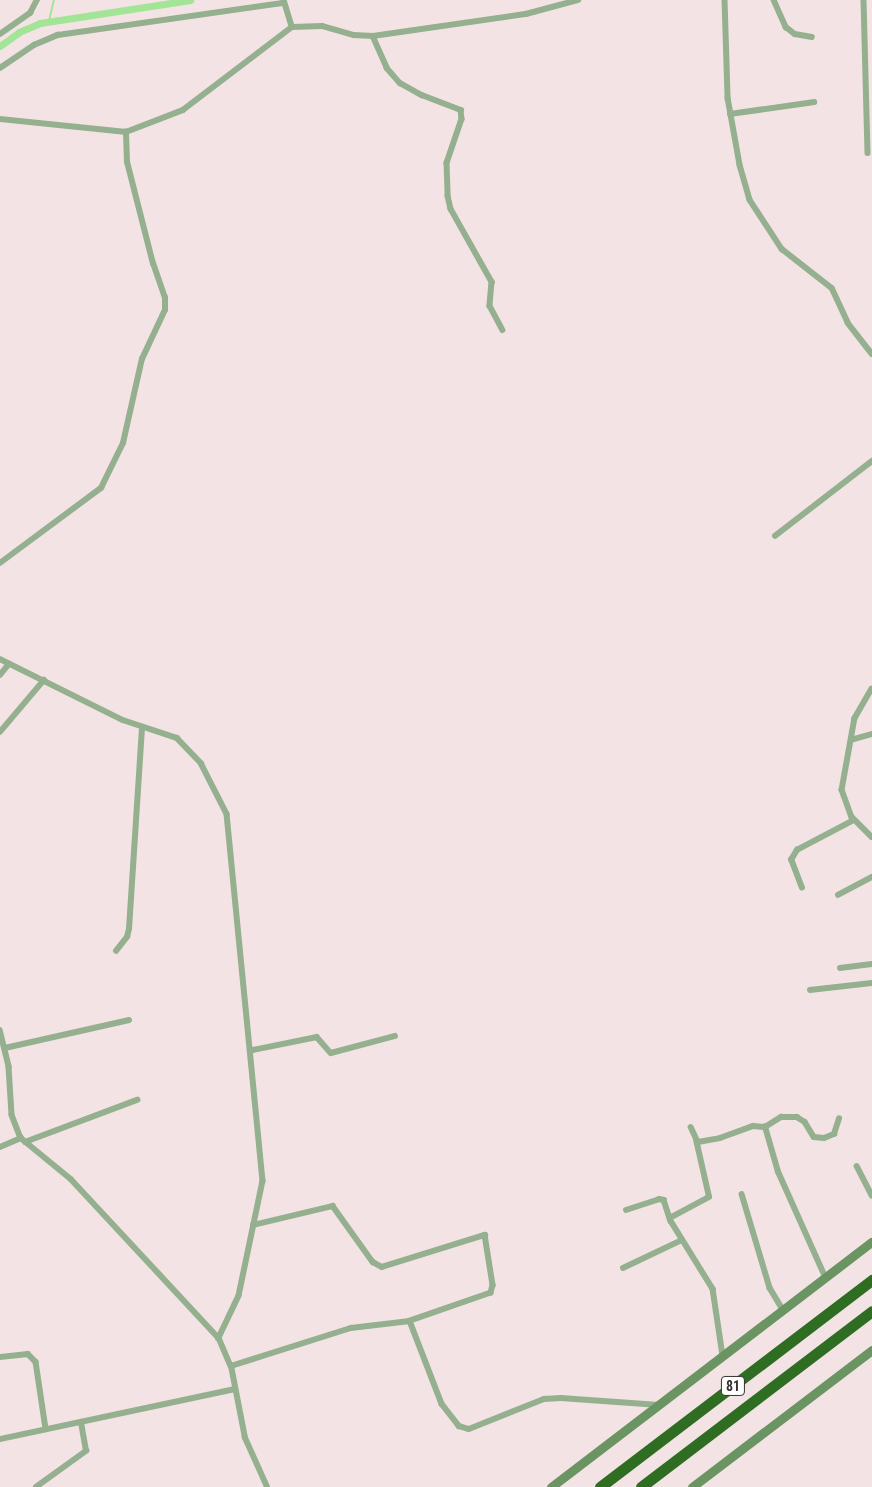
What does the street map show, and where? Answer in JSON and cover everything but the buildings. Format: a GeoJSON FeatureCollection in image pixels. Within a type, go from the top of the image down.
{"type":"FeatureCollection","features":[{"type":"Feature","properties":{"kind":"highway","name":"81"},"geometry":{"type":"LineString","coordinates":[[600,1487],[869,1282]]}},
{"type":"Feature","properties":{"kind":"highway","name":"81"},"geometry":{"type":"LineString","coordinates":[[641,1487],[872,1311]]}},
{"type":"Feature","properties":{"kind":"main road"},"geometry":{"type":"LineString","coordinates":[[551,1487],[872,1242]]}},
{"type":"Feature","properties":{"kind":"main road"},"geometry":{"type":"LineString","coordinates":[[692,1487],[872,1350]]}},
{"type":"Feature","properties":{"kind":"street"},"geometry":{"type":"LineString","coordinates":[[0,34],[30,13],[37,0]]}},
{"type":"Feature","properties":{"kind":"street"},"geometry":{"type":"LineString","coordinates":[[0,119],[126,132],[184,110],[292,28],[322,26],[354,35],[373,36],[526,14],[578,0]]}},
{"type":"Feature","properties":{"kind":"street"},"geometry":{"type":"LineString","coordinates":[[725,0],[730,114],[744,181],[765,225],[793,260],[832,288],[848,322],[872,354]]}},
{"type":"Feature","properties":{"kind":"street"},"geometry":{"type":"LineString","coordinates":[[774,0],[786,27],[795,34],[812,37]]}},
{"type":"Feature","properties":{"kind":"street"},"geometry":{"type":"LineString","coordinates":[[864,0],[868,153]]}},
{"type":"Feature","properties":{"kind":"street"},"geometry":{"type":"LineString","coordinates":[[0,68],[34,45],[58,35],[284,2],[292,28]]}},
{"type":"Feature","properties":{"kind":"street"},"geometry":{"type":"LineString","coordinates":[[373,36],[387,68],[400,83],[422,95],[461,110],[462,119],[447,163],[448,196],[451,208],[492,282],[490,306],[503,330]]}},
{"type":"Feature","properties":{"kind":"street"},"geometry":{"type":"LineString","coordinates":[[730,114],[814,102]]}},
{"type":"Feature","properties":{"kind":"street"},"geometry":{"type":"LineString","coordinates":[[1,560],[95,496],[105,482],[122,443],[142,360],[165,310],[165,298],[153,264],[127,162],[126,132]]}},
{"type":"Feature","properties":{"kind":"street"},"geometry":{"type":"LineString","coordinates":[[775,536],[872,461]]}},
{"type":"Feature","properties":{"kind":"street"},"geometry":{"type":"LineString","coordinates":[[0,659],[104,712],[142,727],[168,734],[185,744],[214,785],[228,814],[253,1050],[264,1181],[239,1296],[219,1338]]}},
{"type":"Feature","properties":{"kind":"street"},"geometry":{"type":"LineString","coordinates":[[0,675],[9,664]]}},
{"type":"Feature","properties":{"kind":"street"},"geometry":{"type":"LineString","coordinates":[[0,732],[44,680]]}},
{"type":"Feature","properties":{"kind":"street"},"geometry":{"type":"LineString","coordinates":[[872,689],[859,708],[842,790],[854,820],[872,837]]}},
{"type":"Feature","properties":{"kind":"street"},"geometry":{"type":"LineString","coordinates":[[116,951],[127,938],[142,727]]}},
{"type":"Feature","properties":{"kind":"street"},"geometry":{"type":"LineString","coordinates":[[851,740],[872,734]]}},
{"type":"Feature","properties":{"kind":"street"},"geometry":{"type":"LineString","coordinates":[[802,888],[791,860],[796,850],[854,820]]}},
{"type":"Feature","properties":{"kind":"street"},"geometry":{"type":"LineString","coordinates":[[838,895],[872,877]]}},
{"type":"Feature","properties":{"kind":"street"},"geometry":{"type":"LineString","coordinates":[[840,968],[872,964]]}},
{"type":"Feature","properties":{"kind":"street"},"geometry":{"type":"LineString","coordinates":[[810,990],[872,983]]}},
{"type":"Feature","properties":{"kind":"street"},"geometry":{"type":"LineString","coordinates":[[5,1048],[129,1020]]}},
{"type":"Feature","properties":{"kind":"street"},"geometry":{"type":"LineString","coordinates":[[0,1030],[5,1048],[12,1115],[23,1140],[71,1179],[219,1338],[231,1366],[245,1438],[266,1485],[258,1487]]}},
{"type":"Feature","properties":{"kind":"street"},"geometry":{"type":"LineString","coordinates":[[253,1050],[317,1037],[331,1053],[394,1036]]}},
{"type":"Feature","properties":{"kind":"street"},"geometry":{"type":"LineString","coordinates":[[0,1147],[137,1100]]}},
{"type":"Feature","properties":{"kind":"street"},"geometry":{"type":"LineString","coordinates":[[696,1140],[703,1142],[753,1126],[764,1127],[780,1117],[797,1117],[805,1122],[814,1136],[824,1138],[834,1134],[839,1119]]}},
{"type":"Feature","properties":{"kind":"street"},"geometry":{"type":"LineString","coordinates":[[670,1218],[709,1197],[696,1140],[691,1127]]}},
{"type":"Feature","properties":{"kind":"street"},"geometry":{"type":"LineString","coordinates":[[764,1127],[778,1172],[825,1277]]}},
{"type":"Feature","properties":{"kind":"street"},"geometry":{"type":"LineString","coordinates":[[857,1166],[872,1195]]}},
{"type":"Feature","properties":{"kind":"street"},"geometry":{"type":"LineString","coordinates":[[742,1194],[770,1288],[783,1310]]}},
{"type":"Feature","properties":{"kind":"street"},"geometry":{"type":"LineString","coordinates":[[626,1210],[662,1198],[669,1208],[670,1218],[713,1289],[723,1356]]}},
{"type":"Feature","properties":{"kind":"street"},"geometry":{"type":"LineString","coordinates":[[231,1366],[351,1328],[410,1321],[491,1293],[493,1285],[485,1235],[382,1267],[375,1264],[333,1206],[253,1225]]}},
{"type":"Feature","properties":{"kind":"street"},"geometry":{"type":"LineString","coordinates":[[622,1268],[682,1240]]}},
{"type":"Feature","properties":{"kind":"street"},"geometry":{"type":"LineString","coordinates":[[410,1321],[442,1404],[460,1426],[469,1428],[479,1426],[524,1406],[560,1398],[659,1405]]}},
{"type":"Feature","properties":{"kind":"street"},"geometry":{"type":"LineString","coordinates":[[0,1357],[28,1354],[36,1362],[46,1429]]}},
{"type":"Feature","properties":{"kind":"street"},"geometry":{"type":"LineString","coordinates":[[0,1440],[235,1389]]}},
{"type":"Feature","properties":{"kind":"street"},"geometry":{"type":"LineString","coordinates":[[36,1487],[86,1451],[81,1422]]}},
{"type":"Feature","properties":{"kind":"waterway"},"geometry":{"type":"LineString","coordinates":[[49,21],[54,0]]}},
{"type":"Feature","properties":{"kind":"waterway"},"geometry":{"type":"LineString","coordinates":[[0,46],[19,32],[40,23],[190,0]]}}]}
